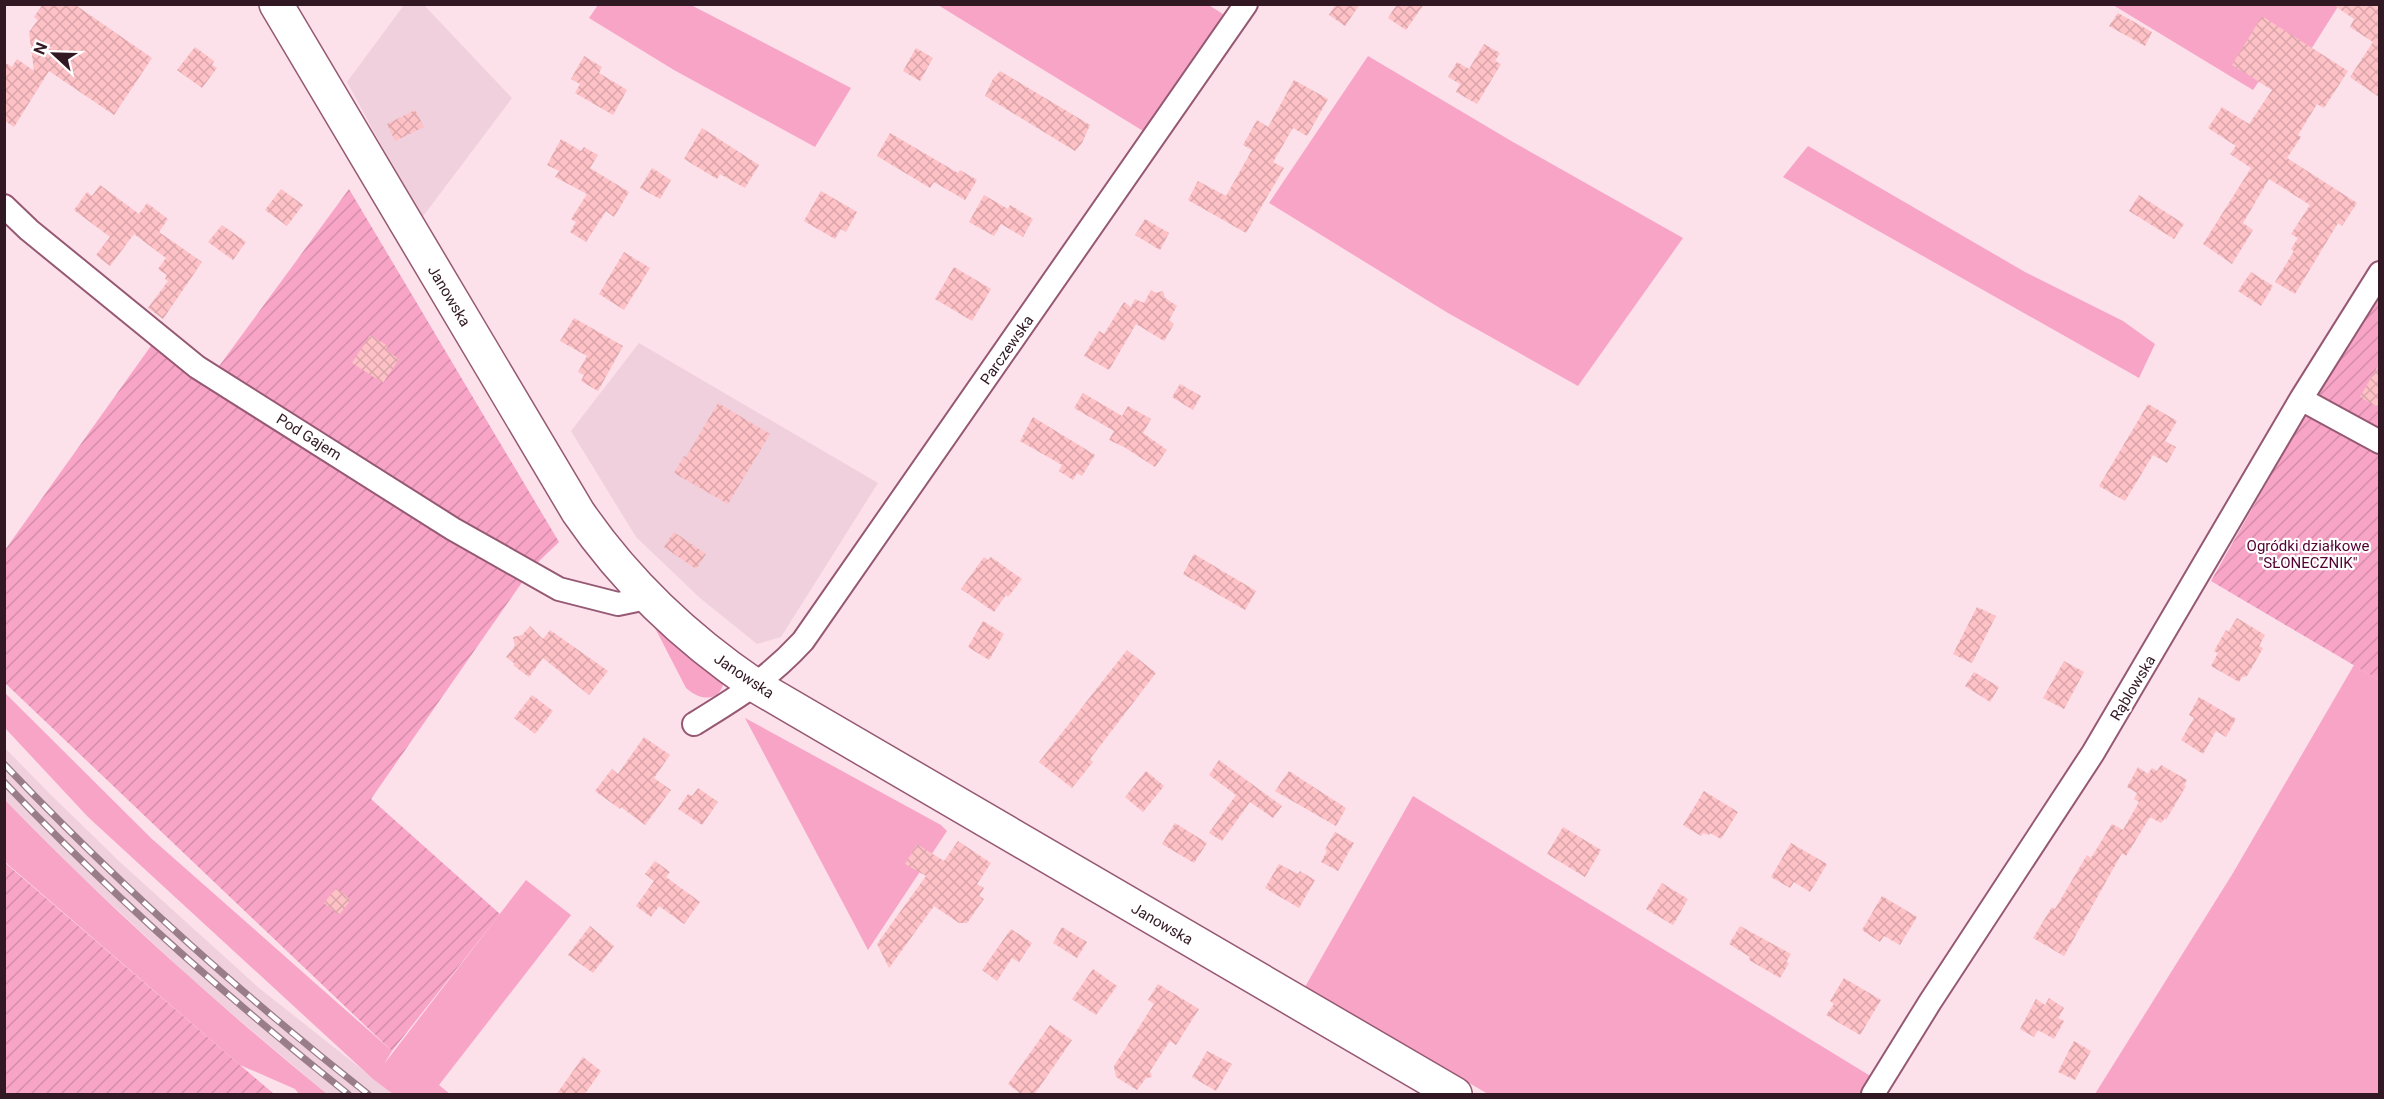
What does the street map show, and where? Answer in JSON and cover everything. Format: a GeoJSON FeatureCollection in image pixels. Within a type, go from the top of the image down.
{"type":"FeatureCollection","features":[{"type":"Feature","properties":{"kind":"street","name":"Janowska"},"geometry":{"type":"LineString","coordinates":[[276,4],[578,512],[600,543],[647,598],[692,639],[756,686],[1455,1095]]}},
{"type":"Feature","properties":{"kind":"street","name":"Parczewska"},"geometry":{"type":"LineString","coordinates":[[694,724],[756,686],[781,665],[803,641],[1239,7]]}},
{"type":"Feature","properties":{"kind":"street","name":"Pod Gajem"},"geometry":{"type":"LineString","coordinates":[[4,206],[29,230],[197,367],[453,529],[559,589],[618,604],[647,598]]}},
{"type":"Feature","properties":{"kind":"street","name":"Rąblowska"},"geometry":{"type":"LineString","coordinates":[[1873,1095],[1943,982],[2093,753],[2301,399],[2379,273]]}},
{"type":"Feature","properties":{"kind":"street"},"geometry":{"type":"LineString","coordinates":[[2301,399],[2379,442]]}},
{"type":"Feature","properties":{"kind":"shaded area"},"geometry":{"type":"Polygon","coordinates":[[[404,5],[424,5],[512,98],[421,219],[347,82],[404,5]]]}},
{"type":"Feature","properties":{"kind":"shaded area"},"geometry":{"type":"Polygon","coordinates":[[[639,343],[878,483],[781,637],[757,644],[700,598],[636,537],[571,431],[639,343]]]}},
{"type":"Feature","properties":{"kind":"shaded area"},"geometry":{"type":"Polygon","coordinates":[[[4,747],[121,863],[259,988],[393,1094],[327,1094],[197,984],[80,875],[5,800],[4,747]]]}},
{"type":"Feature","properties":{"kind":"green space"},"geometry":{"type":"Polygon","coordinates":[[[1207,4],[1226,16],[1148,134],[938,5],[1207,4]]]}},
{"type":"Feature","properties":{"kind":"green space"},"geometry":{"type":"Polygon","coordinates":[[[598,5],[691,5],[851,88],[815,147],[674,70],[589,18],[598,5]]]}},
{"type":"Feature","properties":{"kind":"green space"},"geometry":{"type":"Polygon","coordinates":[[[2113,5],[2339,5],[2298,70],[2275,58],[2253,90],[2113,5]]]}},
{"type":"Feature","properties":{"kind":"green space"},"geometry":{"type":"Polygon","coordinates":[[[1368,56],[1513,142],[1683,238],[1578,386],[1448,313],[1269,203],[1368,56]]]}},
{"type":"Feature","properties":{"kind":"green space"},"geometry":{"type":"Polygon","coordinates":[[[1808,146],[2025,272],[2123,321],[2155,344],[2139,378],[1783,177],[1808,146]]]}},
{"type":"Feature","properties":{"kind":"green space"},"geometry":{"type":"Polygon","coordinates":[[[349,189],[559,542],[532,568],[371,799],[500,914],[392,1051],[5,683],[5,550],[153,343],[217,369],[349,189]]]}},
{"type":"Feature","properties":{"kind":"green space","name":"Ogródki działkowe \"SŁONECZNIK\""},"geometry":{"type":"Polygon","coordinates":[[[2379,285],[2379,680],[2211,581],[2379,285]]]}},
{"type":"Feature","properties":{"kind":"green space"},"geometry":{"type":"Polygon","coordinates":[[[654,626],[724,680],[719,693],[703,697],[686,688],[654,626]]]}},
{"type":"Feature","properties":{"kind":"green space"},"geometry":{"type":"Polygon","coordinates":[[[2354,665],[2379,680],[2379,1094],[2095,1094],[2233,873],[2354,665]]]}},
{"type":"Feature","properties":{"kind":"green space"},"geometry":{"type":"Polygon","coordinates":[[[4,692],[152,839],[392,1051],[384,1064],[526,880],[571,915],[439,1085],[450,1094],[393,1094],[373,1079],[88,817],[5,728],[4,692]]]}},
{"type":"Feature","properties":{"kind":"green space"},"geometry":{"type":"Polygon","coordinates":[[[745,718],[941,825],[947,831],[868,950],[745,718]]]}},
{"type":"Feature","properties":{"kind":"green space"},"geometry":{"type":"Polygon","coordinates":[[[1413,796],[1872,1077],[1861,1094],[1488,1094],[1305,987],[1413,796]]]}},
{"type":"Feature","properties":{"kind":"green space"},"geometry":{"type":"Polygon","coordinates":[[[5,800],[162,952],[327,1094],[299,1094],[295,1089],[240,1065],[5,862],[5,800]]]}},
{"type":"Feature","properties":{"kind":"green space"},"geometry":{"type":"Polygon","coordinates":[[[4,862],[240,1065],[274,1094],[5,1094],[4,862]]]}},
{"type":"Feature","properties":{"kind":"building"},"geometry":{"type":"Polygon","coordinates":[[[43,4],[74,4],[152,58],[114,115],[49,71],[14,127],[4,120],[4,62],[12,67],[17,59],[34,71],[29,32],[38,20],[34,17],[43,4]]]}},
{"type":"Feature","properties":{"kind":"building"},"geometry":{"type":"Polygon","coordinates":[[[1336,4],[1360,4],[1345,26],[1329,15],[1336,4]]]}},
{"type":"Feature","properties":{"kind":"building"},"geometry":{"type":"Polygon","coordinates":[[[1397,4],[1424,4],[1406,30],[1388,18],[1397,4]]]}},
{"type":"Feature","properties":{"kind":"building"},"geometry":{"type":"Polygon","coordinates":[[[2332,4],[2379,4],[2379,97],[2350,77],[2373,42],[2350,27],[2354,19],[2332,4]]]}},
{"type":"Feature","properties":{"kind":"building"},"geometry":{"type":"Polygon","coordinates":[[[2118,13],[2152,32],[2145,46],[2109,26],[2118,13]]]}},
{"type":"Feature","properties":{"kind":"building"},"geometry":{"type":"Polygon","coordinates":[[[2262,16],[2348,71],[2324,108],[2317,104],[2298,135],[2301,137],[2287,158],[2357,203],[2342,226],[2338,223],[2295,294],[2275,282],[2294,251],[2291,249],[2298,238],[2291,234],[2310,205],[2269,179],[2243,223],[2253,230],[2232,264],[2203,244],[2251,168],[2230,154],[2236,146],[2208,128],[2222,107],[2249,124],[2272,90],[2232,65],[2262,16]]]}},
{"type":"Feature","properties":{"kind":"building"},"geometry":{"type":"Polygon","coordinates":[[[1484,44],[1500,53],[1495,61],[1501,64],[1477,104],[1456,92],[1460,84],[1448,77],[1457,62],[1469,69],[1484,44]]]}},
{"type":"Feature","properties":{"kind":"building"},"geometry":{"type":"Polygon","coordinates":[[[195,47],[214,61],[212,65],[217,68],[202,88],[177,70],[195,47]]]}},
{"type":"Feature","properties":{"kind":"building"},"geometry":{"type":"Polygon","coordinates":[[[916,48],[933,58],[920,81],[903,71],[916,48]]]}},
{"type":"Feature","properties":{"kind":"building"},"geometry":{"type":"Polygon","coordinates":[[[584,56],[602,67],[599,73],[627,90],[613,115],[575,93],[580,84],[571,79],[584,56]]]}},
{"type":"Feature","properties":{"kind":"building"},"geometry":{"type":"Polygon","coordinates":[[[1000,71],[1090,125],[1082,143],[1075,151],[985,96],[993,79],[1000,71]]]}},
{"type":"Feature","properties":{"kind":"building"},"geometry":{"type":"Polygon","coordinates":[[[1294,80],[1328,99],[1307,136],[1293,128],[1273,162],[1284,168],[1246,233],[1188,200],[1198,181],[1226,196],[1252,150],[1243,145],[1257,120],[1268,127],[1294,80]]]}},
{"type":"Feature","properties":{"kind":"building"},"geometry":{"type":"Polygon","coordinates":[[[415,110],[424,127],[395,141],[387,124],[415,110]]]}},
{"type":"Feature","properties":{"kind":"building"},"geometry":{"type":"Polygon","coordinates":[[[702,128],[759,165],[745,188],[720,174],[717,179],[684,159],[702,128]]]}},
{"type":"Feature","properties":{"kind":"building"},"geometry":{"type":"Polygon","coordinates":[[[890,133],[958,173],[960,170],[977,180],[965,200],[934,182],[930,188],[877,156],[890,133]]]}},
{"type":"Feature","properties":{"kind":"building"},"geometry":{"type":"Polygon","coordinates":[[[561,139],[581,151],[584,147],[598,155],[590,168],[629,192],[614,217],[606,211],[586,242],[570,232],[576,222],[571,219],[587,194],[555,177],[559,171],[547,165],[561,139]]]}},
{"type":"Feature","properties":{"kind":"building"},"geometry":{"type":"Polygon","coordinates":[[[652,168],[671,180],[660,199],[640,188],[652,168]]]}},
{"type":"Feature","properties":{"kind":"building"},"geometry":{"type":"Polygon","coordinates":[[[100,185],[139,214],[147,203],[168,219],[159,232],[202,262],[163,319],[148,308],[168,281],[165,279],[167,275],[158,269],[166,258],[134,234],[110,266],[96,255],[110,237],[74,210],[87,192],[92,196],[100,185]]]}},
{"type":"Feature","properties":{"kind":"building"},"geometry":{"type":"Polygon","coordinates":[[[281,189],[303,205],[287,226],[265,210],[281,189]]]}},
{"type":"Feature","properties":{"kind":"building"},"geometry":{"type":"Polygon","coordinates":[[[821,191],[857,212],[846,232],[841,229],[835,239],[804,221],[821,191]]]}},
{"type":"Feature","properties":{"kind":"building"},"geometry":{"type":"Polygon","coordinates":[[[984,195],[1008,209],[1010,205],[1033,219],[1023,237],[1001,224],[994,236],[969,222],[984,195]]]}},
{"type":"Feature","properties":{"kind":"building"},"geometry":{"type":"Polygon","coordinates":[[[2139,195],[2184,224],[2174,239],[2129,211],[2139,195]]]}},
{"type":"Feature","properties":{"kind":"building"},"geometry":{"type":"Polygon","coordinates":[[[1145,219],[1169,233],[1160,250],[1135,235],[1145,219]]]}},
{"type":"Feature","properties":{"kind":"building"},"geometry":{"type":"Polygon","coordinates":[[[222,225],[246,242],[233,260],[208,242],[222,225]]]}},
{"type":"Feature","properties":{"kind":"building"},"geometry":{"type":"Polygon","coordinates":[[[624,252],[650,268],[624,310],[599,294],[624,252]]]}},
{"type":"Feature","properties":{"kind":"building"},"geometry":{"type":"Polygon","coordinates":[[[954,267],[991,289],[972,321],[935,299],[954,267]]]}},
{"type":"Feature","properties":{"kind":"building"},"geometry":{"type":"Polygon","coordinates":[[[2251,272],[2273,286],[2261,306],[2238,291],[2251,272]]]}},
{"type":"Feature","properties":{"kind":"building"},"geometry":{"type":"Polygon","coordinates":[[[1151,290],[1156,293],[1163,291],[1165,298],[1177,306],[1169,320],[1174,324],[1164,341],[1136,324],[1109,370],[1084,356],[1099,331],[1104,334],[1124,302],[1131,307],[1135,299],[1144,303],[1151,290]]]}},
{"type":"Feature","properties":{"kind":"building"},"geometry":{"type":"Polygon","coordinates":[[[574,318],[623,346],[598,391],[581,381],[584,375],[578,372],[587,356],[560,341],[574,318]]]}},
{"type":"Feature","properties":{"kind":"building"},"geometry":{"type":"Polygon","coordinates":[[[370,335],[388,346],[386,350],[399,359],[383,383],[352,363],[370,335]]]}},
{"type":"Feature","properties":{"kind":"building"},"geometry":{"type":"Polygon","coordinates":[[[2379,364],[2379,408],[2360,397],[2379,364]]]}},
{"type":"Feature","properties":{"kind":"building"},"geometry":{"type":"Polygon","coordinates":[[[1180,384],[1201,396],[1193,410],[1172,397],[1180,384]]]}},
{"type":"Feature","properties":{"kind":"building"},"geometry":{"type":"Polygon","coordinates":[[[1083,393],[1122,416],[1128,406],[1151,419],[1143,433],[1167,450],[1155,467],[1109,440],[1114,431],[1074,408],[1083,393]]]}},
{"type":"Feature","properties":{"kind":"building"},"geometry":{"type":"Polygon","coordinates":[[[718,403],[770,434],[728,504],[674,473],[718,403]]]}},
{"type":"Feature","properties":{"kind":"building"},"geometry":{"type":"Polygon","coordinates":[[[2148,404],[2177,421],[2165,441],[2176,447],[2167,463],[2153,455],[2125,501],[2099,486],[2148,404]]]}},
{"type":"Feature","properties":{"kind":"building"},"geometry":{"type":"Polygon","coordinates":[[[1033,417],[1095,455],[1082,476],[1077,473],[1073,480],[1059,471],[1062,465],[1020,441],[1033,417]]]}},
{"type":"Feature","properties":{"kind":"building"},"geometry":{"type":"Polygon","coordinates":[[[674,532],[706,554],[696,569],[664,547],[674,532]]]}},
{"type":"Feature","properties":{"kind":"building"},"geometry":{"type":"Polygon","coordinates":[[[1194,554],[1256,591],[1245,610],[1183,574],[1194,554]]]}},
{"type":"Feature","properties":{"kind":"building"},"geometry":{"type":"Polygon","coordinates":[[[984,557],[988,560],[991,557],[1022,579],[1008,597],[1006,595],[994,612],[961,589],[984,557]]]}},
{"type":"Feature","properties":{"kind":"building"},"geometry":{"type":"Polygon","coordinates":[[[1977,607],[1996,616],[1972,663],[1953,654],[1977,607]]]}},
{"type":"Feature","properties":{"kind":"building"},"geometry":{"type":"Polygon","coordinates":[[[2237,618],[2265,635],[2259,646],[2263,648],[2247,676],[2242,677],[2239,682],[2211,666],[2218,653],[2214,651],[2226,630],[2228,632],[2237,618]]]}},
{"type":"Feature","properties":{"kind":"building"},"geometry":{"type":"Polygon","coordinates":[[[983,621],[1004,634],[989,660],[968,647],[983,621]]]}},
{"type":"Feature","properties":{"kind":"building"},"geometry":{"type":"Polygon","coordinates":[[[530,626],[543,639],[550,630],[608,671],[589,695],[543,658],[529,677],[506,657],[515,646],[513,637],[522,635],[530,626]]]}},
{"type":"Feature","properties":{"kind":"building"},"geometry":{"type":"Polygon","coordinates":[[[1127,650],[1156,673],[1090,759],[1093,762],[1072,788],[1039,762],[1127,650]]]}},
{"type":"Feature","properties":{"kind":"building"},"geometry":{"type":"Polygon","coordinates":[[[2064,661],[2084,672],[2064,709],[2043,698],[2064,661]]]}},
{"type":"Feature","properties":{"kind":"building"},"geometry":{"type":"Polygon","coordinates":[[[1974,672],[1999,687],[1990,702],[1965,686],[1974,672]]]}},
{"type":"Feature","properties":{"kind":"building"},"geometry":{"type":"Polygon","coordinates":[[[532,695],[553,711],[535,734],[514,718],[532,695]]]}},
{"type":"Feature","properties":{"kind":"building"},"geometry":{"type":"Polygon","coordinates":[[[2199,697],[2236,719],[2226,737],[2216,731],[2203,754],[2181,740],[2194,718],[2189,715],[2199,697]]]}},
{"type":"Feature","properties":{"kind":"building"},"geometry":{"type":"Polygon","coordinates":[[[644,737],[670,755],[654,778],[671,790],[645,825],[595,791],[612,769],[618,774],[644,737]]]}},
{"type":"Feature","properties":{"kind":"building"},"geometry":{"type":"Polygon","coordinates":[[[1219,760],[1282,806],[1273,818],[1250,802],[1222,841],[1209,833],[1236,795],[1209,775],[1219,760]]]}},
{"type":"Feature","properties":{"kind":"building"},"geometry":{"type":"Polygon","coordinates":[[[2161,765],[2187,780],[2184,785],[2186,786],[2166,820],[2165,818],[2161,823],[2150,817],[2126,856],[2122,853],[2064,956],[2033,938],[2052,907],[2055,909],[2087,855],[2091,858],[2112,824],[2123,830],[2139,802],[2134,799],[2137,793],[2127,787],[2138,767],[2148,774],[2152,768],[2157,771],[2161,765]]]}},
{"type":"Feature","properties":{"kind":"building"},"geometry":{"type":"Polygon","coordinates":[[[1146,771],[1164,786],[1143,812],[1125,797],[1146,771]]]}},
{"type":"Feature","properties":{"kind":"building"},"geometry":{"type":"Polygon","coordinates":[[[1289,771],[1346,808],[1336,826],[1275,791],[1289,771]]]}},
{"type":"Feature","properties":{"kind":"building"},"geometry":{"type":"Polygon","coordinates":[[[698,788],[718,802],[702,825],[678,809],[688,794],[692,796],[698,788]]]}},
{"type":"Feature","properties":{"kind":"building"},"geometry":{"type":"Polygon","coordinates":[[[1704,791],[1738,812],[1721,839],[1710,833],[1709,835],[1703,833],[1701,836],[1683,825],[1704,791]]]}},
{"type":"Feature","properties":{"kind":"building"},"geometry":{"type":"Polygon","coordinates":[[[1175,823],[1207,843],[1194,863],[1162,844],[1175,823]]]}},
{"type":"Feature","properties":{"kind":"building"},"geometry":{"type":"Polygon","coordinates":[[[1563,827],[1601,850],[1585,877],[1547,854],[1563,827]]]}},
{"type":"Feature","properties":{"kind":"building"},"geometry":{"type":"Polygon","coordinates":[[[1335,832],[1354,843],[1338,871],[1321,862],[1327,851],[1325,849],[1335,832]]]}},
{"type":"Feature","properties":{"kind":"building"},"geometry":{"type":"Polygon","coordinates":[[[958,841],[991,863],[977,884],[984,888],[979,896],[984,899],[967,923],[959,923],[934,906],[889,968],[877,944],[926,876],[905,864],[917,844],[944,861],[958,841]]]}},
{"type":"Feature","properties":{"kind":"building"},"geometry":{"type":"Polygon","coordinates":[[[1791,843],[1827,864],[1810,892],[1794,882],[1790,888],[1771,877],[1791,843]]]}},
{"type":"Feature","properties":{"kind":"building"},"geometry":{"type":"Polygon","coordinates":[[[655,861],[670,872],[666,877],[700,902],[684,924],[659,906],[651,917],[636,906],[654,881],[645,874],[655,861]]]}},
{"type":"Feature","properties":{"kind":"building"},"geometry":{"type":"Polygon","coordinates":[[[1279,864],[1298,874],[1300,871],[1315,880],[1299,908],[1265,888],[1279,864]]]}},
{"type":"Feature","properties":{"kind":"building"},"geometry":{"type":"Polygon","coordinates":[[[1662,883],[1688,899],[1673,925],[1646,909],[1662,883]]]}},
{"type":"Feature","properties":{"kind":"building"},"geometry":{"type":"Polygon","coordinates":[[[336,888],[351,900],[339,915],[324,903],[336,888]]]}},
{"type":"Feature","properties":{"kind":"building"},"geometry":{"type":"Polygon","coordinates":[[[1882,896],[1917,917],[1900,945],[1884,936],[1880,942],[1862,930],[1882,896]]]}},
{"type":"Feature","properties":{"kind":"building"},"geometry":{"type":"Polygon","coordinates":[[[590,926],[614,946],[593,973],[568,955],[590,926]]]}},
{"type":"Feature","properties":{"kind":"building"},"geometry":{"type":"Polygon","coordinates":[[[1740,926],[1791,954],[1786,962],[1789,963],[1780,978],[1749,960],[1750,957],[1729,944],[1740,926]]]}},
{"type":"Feature","properties":{"kind":"building"},"geometry":{"type":"Polygon","coordinates":[[[1062,927],[1087,942],[1077,958],[1053,943],[1062,927]]]}},
{"type":"Feature","properties":{"kind":"building"},"geometry":{"type":"Polygon","coordinates":[[[1011,929],[1032,943],[1019,962],[1012,958],[997,981],[982,970],[1011,929]]]}},
{"type":"Feature","properties":{"kind":"building"},"geometry":{"type":"Polygon","coordinates":[[[1093,969],[1117,986],[1096,1015],[1072,999],[1093,969]]]}},
{"type":"Feature","properties":{"kind":"building"},"geometry":{"type":"Polygon","coordinates":[[[1844,978],[1881,1000],[1860,1035],[1826,1015],[1834,1004],[1830,1001],[1844,978]]]}},
{"type":"Feature","properties":{"kind":"building"},"geometry":{"type":"Polygon","coordinates":[[[1158,984],[1199,1009],[1176,1045],[1170,1041],[1150,1071],[1152,1077],[1146,1078],[1137,1090],[1116,1077],[1114,1066],[1154,1004],[1148,1000],[1158,984]]]}},
{"type":"Feature","properties":{"kind":"building"},"geometry":{"type":"Polygon","coordinates":[[[2049,998],[2064,1008],[2058,1018],[2064,1021],[2054,1039],[2038,1030],[2034,1037],[2020,1029],[2036,999],[2045,1005],[2049,998]]]}},
{"type":"Feature","properties":{"kind":"building"},"geometry":{"type":"Polygon","coordinates":[[[1050,1025],[1072,1040],[1034,1095],[1022,1095],[1008,1084],[1050,1025]]]}},
{"type":"Feature","properties":{"kind":"building"},"geometry":{"type":"Polygon","coordinates":[[[2074,1041],[2091,1051],[2075,1080],[2058,1072],[2074,1041]]]}},
{"type":"Feature","properties":{"kind":"building"},"geometry":{"type":"Polygon","coordinates":[[[1207,1051],[1232,1064],[1216,1091],[1192,1077],[1207,1051]]]}},
{"type":"Feature","properties":{"kind":"building"},"geometry":{"type":"Polygon","coordinates":[[[583,1057],[601,1071],[584,1095],[556,1095],[583,1057]]]}},
{"type":"Feature","properties":{"kind":"railway"},"geometry":{"type":"LineString","coordinates":[[4,764],[91,852],[180,936],[273,1017],[368,1094]]}},
{"type":"Feature","properties":{"kind":"railway"},"geometry":{"type":"LineString","coordinates":[[4,782],[128,905],[259,1021],[348,1094]]}}]}
